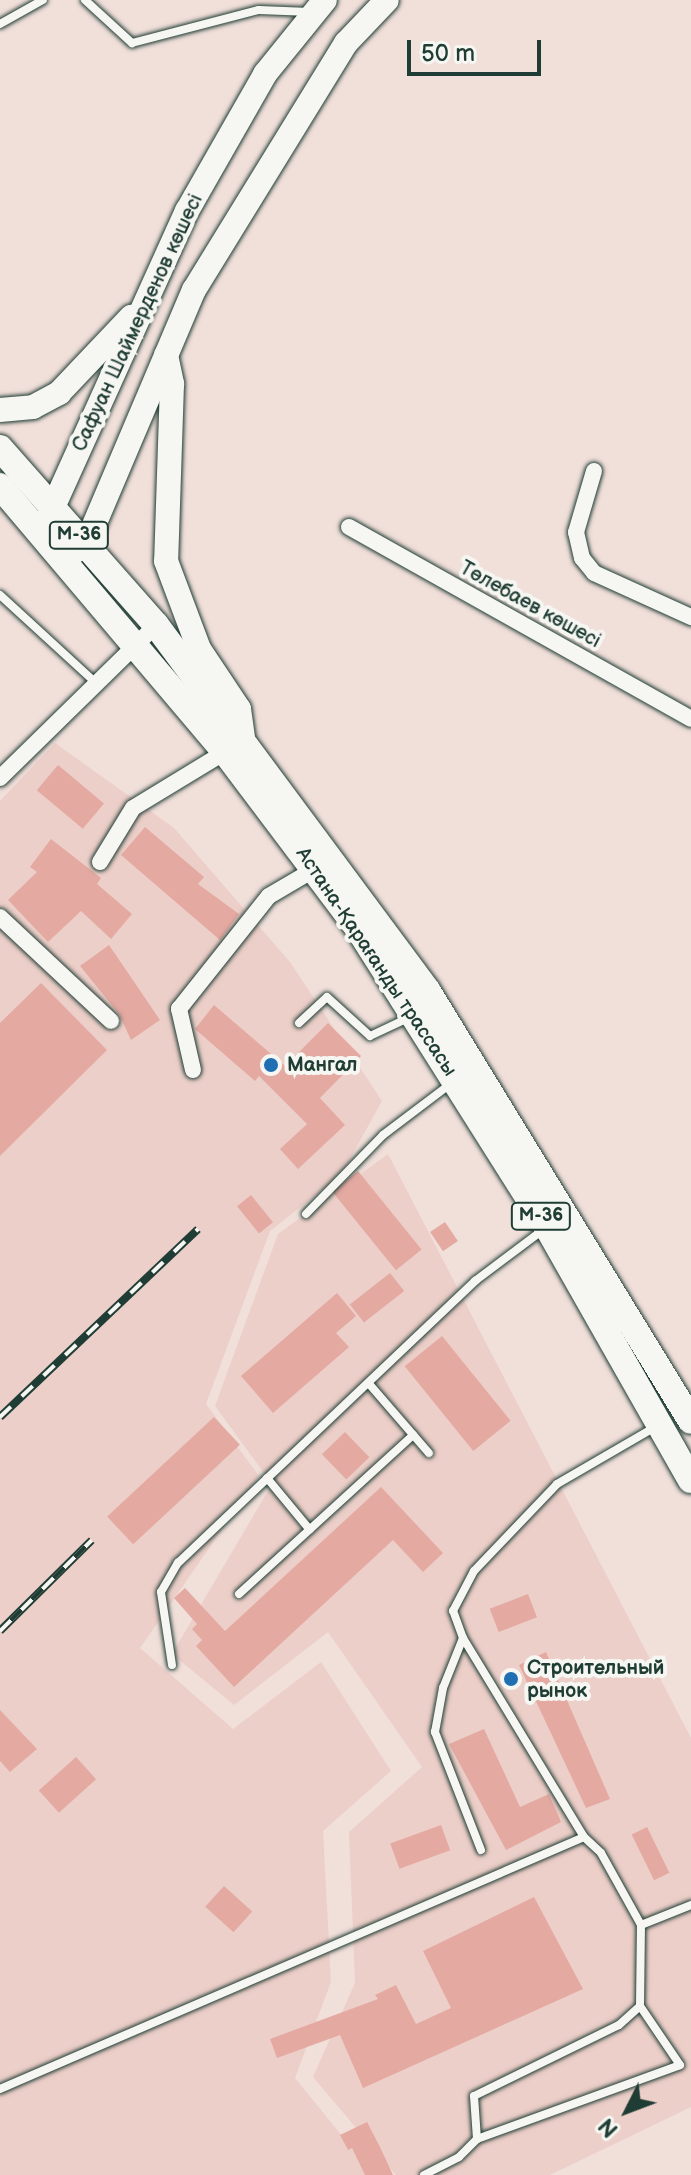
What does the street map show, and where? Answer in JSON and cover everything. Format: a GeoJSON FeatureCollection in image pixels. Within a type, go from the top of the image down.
{"type":"FeatureCollection","features":[{"type":"Feature","properties":{"kind":"main road","name":"Сафуан Шаймерденов көшесі"},"geometry":{"type":"LineString","coordinates":[[86,544],[194,290],[274,153],[346,43],[387,0]]}},
{"type":"Feature","properties":{"kind":"main road","name":"Сафуан Шаймерденов көшесі"},"geometry":{"type":"LineString","coordinates":[[41,532],[141,307],[265,74],[320,6]]}},
{"type":"Feature","properties":{"kind":"main road"},"geometry":{"type":"LineString","coordinates":[[0,410],[33,407],[76,381],[141,307]]}},
{"type":"Feature","properties":{"kind":"main road"},"geometry":{"type":"LineString","coordinates":[[166,355],[172,384],[166,561],[199,649],[239,709],[234,747]]}},
{"type":"Feature","properties":{"kind":"main road","name":"Астана-Қарағанды трассасы"},"geometry":{"type":"LineString","coordinates":[[0,448],[156,625],[234,747],[457,1079],[547,1227],[691,1480]]}},
{"type":"Feature","properties":{"kind":"main road","name":"Астана-Қарағанды трассасы"},"geometry":{"type":"LineString","coordinates":[[0,486],[134,642],[234,747],[427,990],[691,1421]]}},
{"type":"Feature","properties":{"kind":"main road"},"geometry":{"type":"LineString","coordinates":[[64,558],[86,544]]}},
{"type":"Feature","properties":{"kind":"street"},"geometry":{"type":"LineString","coordinates":[[594,471],[576,532],[582,558],[594,573],[691,617]]}},
{"type":"Feature","properties":{"kind":"street","name":"Төлебаев көшесі"},"geometry":{"type":"LineString","coordinates":[[349,527],[691,719]]}},
{"type":"Feature","properties":{"kind":"street"},"geometry":{"type":"LineString","coordinates":[[0,778],[134,642],[156,625]]}},
{"type":"Feature","properties":{"kind":"street"},"geometry":{"type":"LineString","coordinates":[[100,862],[133,808],[234,747]]}},
{"type":"Feature","properties":{"kind":"street"},"geometry":{"type":"LineString","coordinates":[[193,1070],[179,1009],[269,896],[315,869]]}},
{"type":"Feature","properties":{"kind":"street"},"geometry":{"type":"LineString","coordinates":[[0,917],[111,1021]]}},
{"type":"Feature","properties":{"kind":"lane"},"geometry":{"type":"LineString","coordinates":[[0,24],[43,0]]}},
{"type":"Feature","properties":{"kind":"lane"},"geometry":{"type":"LineString","coordinates":[[85,0],[132,43],[259,10],[320,6]]}},
{"type":"Feature","properties":{"kind":"lane"},"geometry":{"type":"LineString","coordinates":[[0,595],[96,683]]}},
{"type":"Feature","properties":{"kind":"lane"},"geometry":{"type":"LineString","coordinates":[[299,1023],[327,997],[370,1036],[380,1036],[415,1013]]}},
{"type":"Feature","properties":{"kind":"lane"},"geometry":{"type":"LineString","coordinates":[[306,1214],[383,1135],[457,1079]]}},
{"type":"Feature","properties":{"kind":"lane"},"geometry":{"type":"LineString","coordinates":[[172,1665],[161,1592],[167,1577],[475,1281],[547,1227]]}},
{"type":"Feature","properties":{"kind":"lane"},"geometry":{"type":"LineString","coordinates":[[370,1385],[429,1453]]}},
{"type":"Feature","properties":{"kind":"lane"},"geometry":{"type":"LineString","coordinates":[[661,1423],[557,1484],[474,1571],[453,1611],[463,1638],[584,1837],[601,1853],[641,1925],[640,2006],[680,2065]]}},
{"type":"Feature","properties":{"kind":"lane"},"geometry":{"type":"LineString","coordinates":[[239,1594],[413,1435]]}},
{"type":"Feature","properties":{"kind":"lane"},"geometry":{"type":"LineString","coordinates":[[267,1478],[310,1530]]}},
{"type":"Feature","properties":{"kind":"lane"},"geometry":{"type":"LineString","coordinates":[[463,1638],[443,1688],[435,1732],[481,1850]]}},
{"type":"Feature","properties":{"kind":"lane"},"geometry":{"type":"LineString","coordinates":[[0,2089],[584,1837]]}},
{"type":"Feature","properties":{"kind":"lane"},"geometry":{"type":"LineString","coordinates":[[641,1925],[691,1905]]}},
{"type":"Feature","properties":{"kind":"lane"},"geometry":{"type":"LineString","coordinates":[[477,2139],[474,2096],[619,2025],[640,2006]]}},
{"type":"Feature","properties":{"kind":"lane"},"geometry":{"type":"LineString","coordinates":[[424,2175],[459,2157],[477,2139],[680,2065],[691,2058]]}},
{"type":"Feature","properties":{"kind":"shaded area"},"geometry":{"type":"Polygon","coordinates":[[[55,743],[174,828],[290,962],[382,1101],[341,1175],[270,1231],[206,1404],[259,1476],[140,1648],[233,1729],[321,1662],[391,1771],[323,1831],[331,1982],[295,2078],[374,2175],[0,2175],[0,801],[55,743]]]}},
{"type":"Feature","properties":{"kind":"shaded area","name":"Строительный рынок"},"geometry":{"type":"Polygon","coordinates":[[[388,1154],[691,1738],[691,2107],[550,2175],[396,2175],[313,2077],[355,1983],[349,1832],[422,1767],[328,1632],[234,1705],[172,1654],[272,1484],[215,1406],[278,1234],[388,1154]]]}},
{"type":"Feature","properties":{"kind":"building"},"geometry":{"type":"Polygon","coordinates":[[[58,765],[104,804],[83,829],[37,790],[58,765]]]}},
{"type":"Feature","properties":{"kind":"building"},"geometry":{"type":"Polygon","coordinates":[[[145,827],[204,877],[198,884],[239,914],[220,940],[121,855],[145,827]]]}},
{"type":"Feature","properties":{"kind":"building"},"geometry":{"type":"Polygon","coordinates":[[[51,839],[101,878],[97,884],[132,914],[111,939],[81,911],[48,942],[8,900],[37,872],[30,867],[51,839]]]}},
{"type":"Feature","properties":{"kind":"building"},"geometry":{"type":"Polygon","coordinates":[[[109,945],[160,1020],[131,1040],[119,1014],[80,966],[109,945]]]}},
{"type":"Feature","properties":{"kind":"building"},"geometry":{"type":"Polygon","coordinates":[[[41,983],[107,1050],[0,1156],[0,1023],[41,983]]]}},
{"type":"Feature","properties":{"kind":"building"},"geometry":{"type":"Polygon","coordinates":[[[214,1005],[285,1066],[328,1023],[361,1056],[320,1098],[345,1125],[298,1169],[280,1149],[307,1124],[259,1076],[255,1081],[195,1029],[214,1005]]]}},
{"type":"Feature","properties":{"kind":"building"},"geometry":{"type":"Polygon","coordinates":[[[358,1171],[422,1249],[396,1270],[332,1192],[358,1171]]]}},
{"type":"Feature","properties":{"kind":"building"},"geometry":{"type":"Polygon","coordinates":[[[251,1195],[273,1222],[259,1234],[237,1206],[251,1195]]]}},
{"type":"Feature","properties":{"kind":"building"},"geometry":{"type":"Polygon","coordinates":[[[445,1222],[458,1241],[443,1251],[430,1232],[445,1222]]]}},
{"type":"Feature","properties":{"kind":"building"},"geometry":{"type":"Polygon","coordinates":[[[390,1273],[404,1291],[364,1323],[350,1304],[390,1273]]]}},
{"type":"Feature","properties":{"kind":"building"},"geometry":{"type":"Polygon","coordinates":[[[337,1293],[356,1316],[336,1333],[349,1347],[273,1413],[241,1376],[337,1293]]]}},
{"type":"Feature","properties":{"kind":"building"},"geometry":{"type":"Polygon","coordinates":[[[442,1336],[511,1421],[473,1451],[405,1366],[442,1336]]]}},
{"type":"Feature","properties":{"kind":"building"},"geometry":{"type":"Polygon","coordinates":[[[214,1417],[240,1445],[133,1544],[107,1517],[214,1417]]]}},
{"type":"Feature","properties":{"kind":"building"},"geometry":{"type":"Polygon","coordinates":[[[345,1432],[369,1457],[346,1479],[322,1454],[345,1432]]]}},
{"type":"Feature","properties":{"kind":"building"},"geometry":{"type":"Polygon","coordinates":[[[381,1487],[443,1553],[423,1572],[393,1540],[234,1687],[196,1646],[202,1640],[192,1629],[197,1624],[174,1598],[185,1588],[225,1631],[381,1487]]]}},
{"type":"Feature","properties":{"kind":"building"},"geometry":{"type":"Polygon","coordinates":[[[528,1594],[537,1617],[499,1632],[490,1609],[528,1594]]]}},
{"type":"Feature","properties":{"kind":"building"},"geometry":{"type":"Polygon","coordinates":[[[546,1652],[610,1799],[586,1808],[519,1665],[546,1652]]]}},
{"type":"Feature","properties":{"kind":"building"},"geometry":{"type":"Polygon","coordinates":[[[0,1710],[37,1749],[10,1772],[0,1761],[0,1710]]]}},
{"type":"Feature","properties":{"kind":"building"},"geometry":{"type":"Polygon","coordinates":[[[484,1729],[520,1807],[549,1794],[561,1822],[506,1850],[449,1744],[484,1729]]]}},
{"type":"Feature","properties":{"kind":"building"},"geometry":{"type":"Polygon","coordinates":[[[76,1757],[96,1779],[59,1813],[39,1790],[76,1757]]]}},
{"type":"Feature","properties":{"kind":"building"},"geometry":{"type":"Polygon","coordinates":[[[441,1825],[450,1850],[399,1869],[390,1843],[441,1825]]]}},
{"type":"Feature","properties":{"kind":"building"},"geometry":{"type":"Polygon","coordinates":[[[647,1827],[669,1873],[654,1880],[632,1834],[647,1827]]]}},
{"type":"Feature","properties":{"kind":"building"},"geometry":{"type":"Polygon","coordinates":[[[224,1886],[252,1911],[234,1932],[205,1907],[224,1886]]]}},
{"type":"Feature","properties":{"kind":"building"},"geometry":{"type":"Polygon","coordinates":[[[534,1897],[583,1989],[363,2088],[340,2035],[277,2058],[270,2039],[378,1999],[375,1995],[396,1985],[416,2024],[451,2008],[423,1951],[534,1897]]]}},
{"type":"Feature","properties":{"kind":"building"},"geometry":{"type":"Polygon","coordinates":[[[367,2122],[393,2175],[365,2175],[352,2148],[348,2150],[340,2135],[367,2122]]]}},
{"type":"Feature","properties":{"kind":"railway"},"geometry":{"type":"LineString","coordinates":[[0,1417],[198,1229]]}},
{"type":"Feature","properties":{"kind":"railway"},"geometry":{"type":"LineString","coordinates":[[0,1631],[92,1540]]}},
{"type":"Feature","properties":{"kind":"place","name":"Мангал"},"geometry":{"type":"Point","coordinates":[271,1065]}},
{"type":"Feature","properties":{"kind":"place","name":"Строительный рынок"},"geometry":{"type":"Point","coordinates":[511,1679]}}]}
